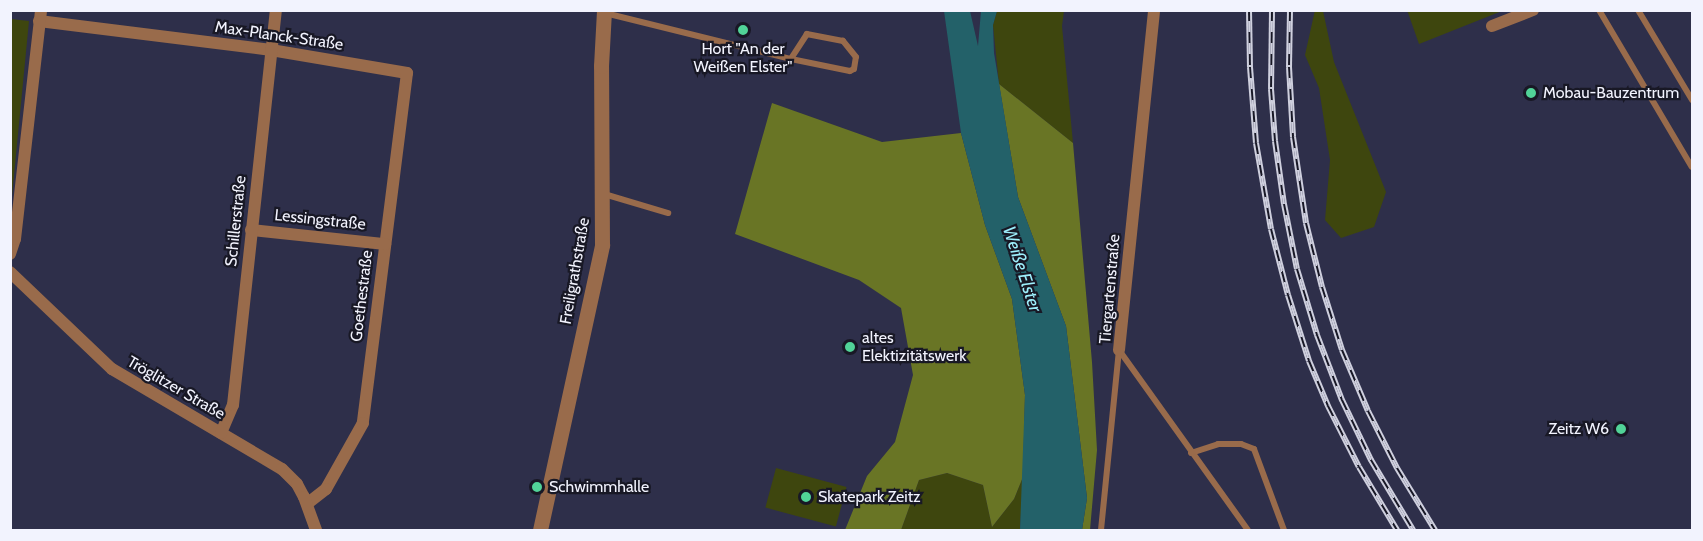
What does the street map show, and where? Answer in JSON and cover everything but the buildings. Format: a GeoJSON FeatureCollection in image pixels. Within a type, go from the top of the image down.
{"type":"FeatureCollection","features":[{"type":"Feature","properties":{"kind":"street","name":"Schillerstraße"},"geometry":{"type":"LineString","coordinates":[[221,433],[233,405],[276,10]]}},
{"type":"Feature","properties":{"kind":"street","name":"Tiergartenstraße"},"geometry":{"type":"LineString","coordinates":[[1119,350],[1154,10]]}},
{"type":"Feature","properties":{"kind":"street"},"geometry":{"type":"LineString","coordinates":[[1492,26],[1533,10]]}},
{"type":"Feature","properties":{"kind":"street","name":"Freiligrathstraße"},"geometry":{"type":"LineString","coordinates":[[540,531],[602,245],[601,66],[604,12]]}},
{"type":"Feature","properties":{"kind":"street","name":"Max-Planck-Straße"},"geometry":{"type":"LineString","coordinates":[[40,16],[272,50],[407,73]]}},
{"type":"Feature","properties":{"kind":"street"},"geometry":{"type":"LineString","coordinates":[[10,255],[15,239],[40,16]]}},
{"type":"Feature","properties":{"kind":"street","name":"Goethestraße"},"geometry":{"type":"LineString","coordinates":[[307,504],[326,489],[363,423],[407,73]]}},
{"type":"Feature","properties":{"kind":"street","name":"Lessingstraße"},"geometry":{"type":"LineString","coordinates":[[251,230],[385,244]]}},
{"type":"Feature","properties":{"kind":"street","name":"Tröglitzer Straße"},"geometry":{"type":"LineString","coordinates":[[10,272],[112,369],[282,469],[297,484],[316,531]]}},
{"type":"Feature","properties":{"kind":"lane"},"geometry":{"type":"LineString","coordinates":[[1599,10],[1692,167]]}},
{"type":"Feature","properties":{"kind":"lane"},"geometry":{"type":"LineString","coordinates":[[1638,10],[1692,100]]}},
{"type":"Feature","properties":{"kind":"lane","name":"Freiligrathstraße"},"geometry":{"type":"LineString","coordinates":[[604,12],[791,59],[850,71],[854,69],[856,57],[843,41],[807,34],[791,59]]}},
{"type":"Feature","properties":{"kind":"lane"},"geometry":{"type":"LineString","coordinates":[[603,194],[668,213]]}},
{"type":"Feature","properties":{"kind":"lane","name":"Tiergartenstraße"},"geometry":{"type":"LineString","coordinates":[[1119,350],[1248,531]]}},
{"type":"Feature","properties":{"kind":"lane"},"geometry":{"type":"LineString","coordinates":[[1101,531],[1119,350]]}},
{"type":"Feature","properties":{"kind":"lane"},"geometry":{"type":"LineString","coordinates":[[1191,453],[1218,444],[1241,444],[1254,449],[1284,531]]}},
{"type":"Feature","properties":{"kind":"shaded area"},"geometry":{"type":"Polygon","coordinates":[[[1315,10],[1323,11],[1334,62],[1386,192],[1374,227],[1341,238],[1325,220],[1330,160],[1319,88],[1305,55],[1315,10]]]}},
{"type":"Feature","properties":{"kind":"shaded area"},"geometry":{"type":"Polygon","coordinates":[[[1407,10],[1502,10],[1502,11],[1419,44],[1407,10]]]}},
{"type":"Feature","properties":{"kind":"shaded area"},"geometry":{"type":"Polygon","coordinates":[[[997,11],[1064,11],[1062,26],[1073,143],[999,84],[993,25],[997,11]]]}},
{"type":"Feature","properties":{"kind":"shaded area"},"geometry":{"type":"Polygon","coordinates":[[[10,19],[29,21],[11,206],[10,19]]]}},
{"type":"Feature","properties":{"kind":"shaded area","name":"Skatepark Zeitz"},"geometry":{"type":"Polygon","coordinates":[[[776,468],[847,487],[836,526],[765,508],[776,468]]]}},
{"type":"Feature","properties":{"kind":"shaded area"},"geometry":{"type":"Polygon","coordinates":[[[947,473],[983,485],[992,527],[1014,499],[1023,477],[1020,530],[901,530],[919,480],[947,473]]]}},
{"type":"Feature","properties":{"kind":"green space"},"geometry":{"type":"Polygon","coordinates":[[[999,84],[1073,143],[1092,362],[1097,450],[1090,530],[1082,530],[1087,498],[1066,326],[1018,197],[999,84]]]}},
{"type":"Feature","properties":{"kind":"green space"},"geometry":{"type":"Polygon","coordinates":[[[772,103],[882,142],[961,133],[985,225],[1012,299],[1025,395],[1023,477],[1014,499],[992,527],[983,485],[947,473],[919,480],[901,530],[845,530],[867,476],[895,442],[913,375],[901,308],[859,280],[735,234],[772,103]]]}},
{"type":"Feature","properties":{"kind":"water","name":"Weiße Elster"},"geometry":{"type":"Polygon","coordinates":[[[944,11],[970,11],[978,46],[981,11],[997,11],[993,25],[994,53],[1018,197],[1066,326],[1087,498],[1082,530],[1020,530],[1025,395],[1012,299],[985,225],[961,133],[944,11]]]}},
{"type":"Feature","properties":{"kind":"railway"},"geometry":{"type":"LineString","coordinates":[[1249,10],[1250,67],[1256,143],[1271,229],[1288,295],[1309,361],[1328,406],[1359,467],[1397,530]]}},
{"type":"Feature","properties":{"kind":"railway"},"geometry":{"type":"LineString","coordinates":[[1272,10],[1271,89],[1275,141],[1284,204],[1297,269],[1317,335],[1342,400],[1371,460],[1413,530]]}},
{"type":"Feature","properties":{"kind":"railway"},"geometry":{"type":"LineString","coordinates":[[1290,10],[1289,67],[1293,137],[1306,223],[1322,287],[1342,350],[1368,411],[1397,468],[1435,530]]}},
{"type":"Feature","properties":{"kind":"place","name":"Hort \"An der Weißen Elster\""},"geometry":{"type":"Point","coordinates":[743,30]}},
{"type":"Feature","properties":{"kind":"place","name":"Mobau-Bauzentrum"},"geometry":{"type":"Point","coordinates":[1531,93]}},
{"type":"Feature","properties":{"kind":"place","name":"altes Elektizitätswerk"},"geometry":{"type":"Point","coordinates":[850,347]}},
{"type":"Feature","properties":{"kind":"place","name":"Zeitz W6"},"geometry":{"type":"Point","coordinates":[1621,429]}},
{"type":"Feature","properties":{"kind":"place","name":"Schwimmhalle"},"geometry":{"type":"Point","coordinates":[537,487]}},
{"type":"Feature","properties":{"kind":"place","name":"Skatepark Zeitz"},"geometry":{"type":"Point","coordinates":[806,497]}}]}
